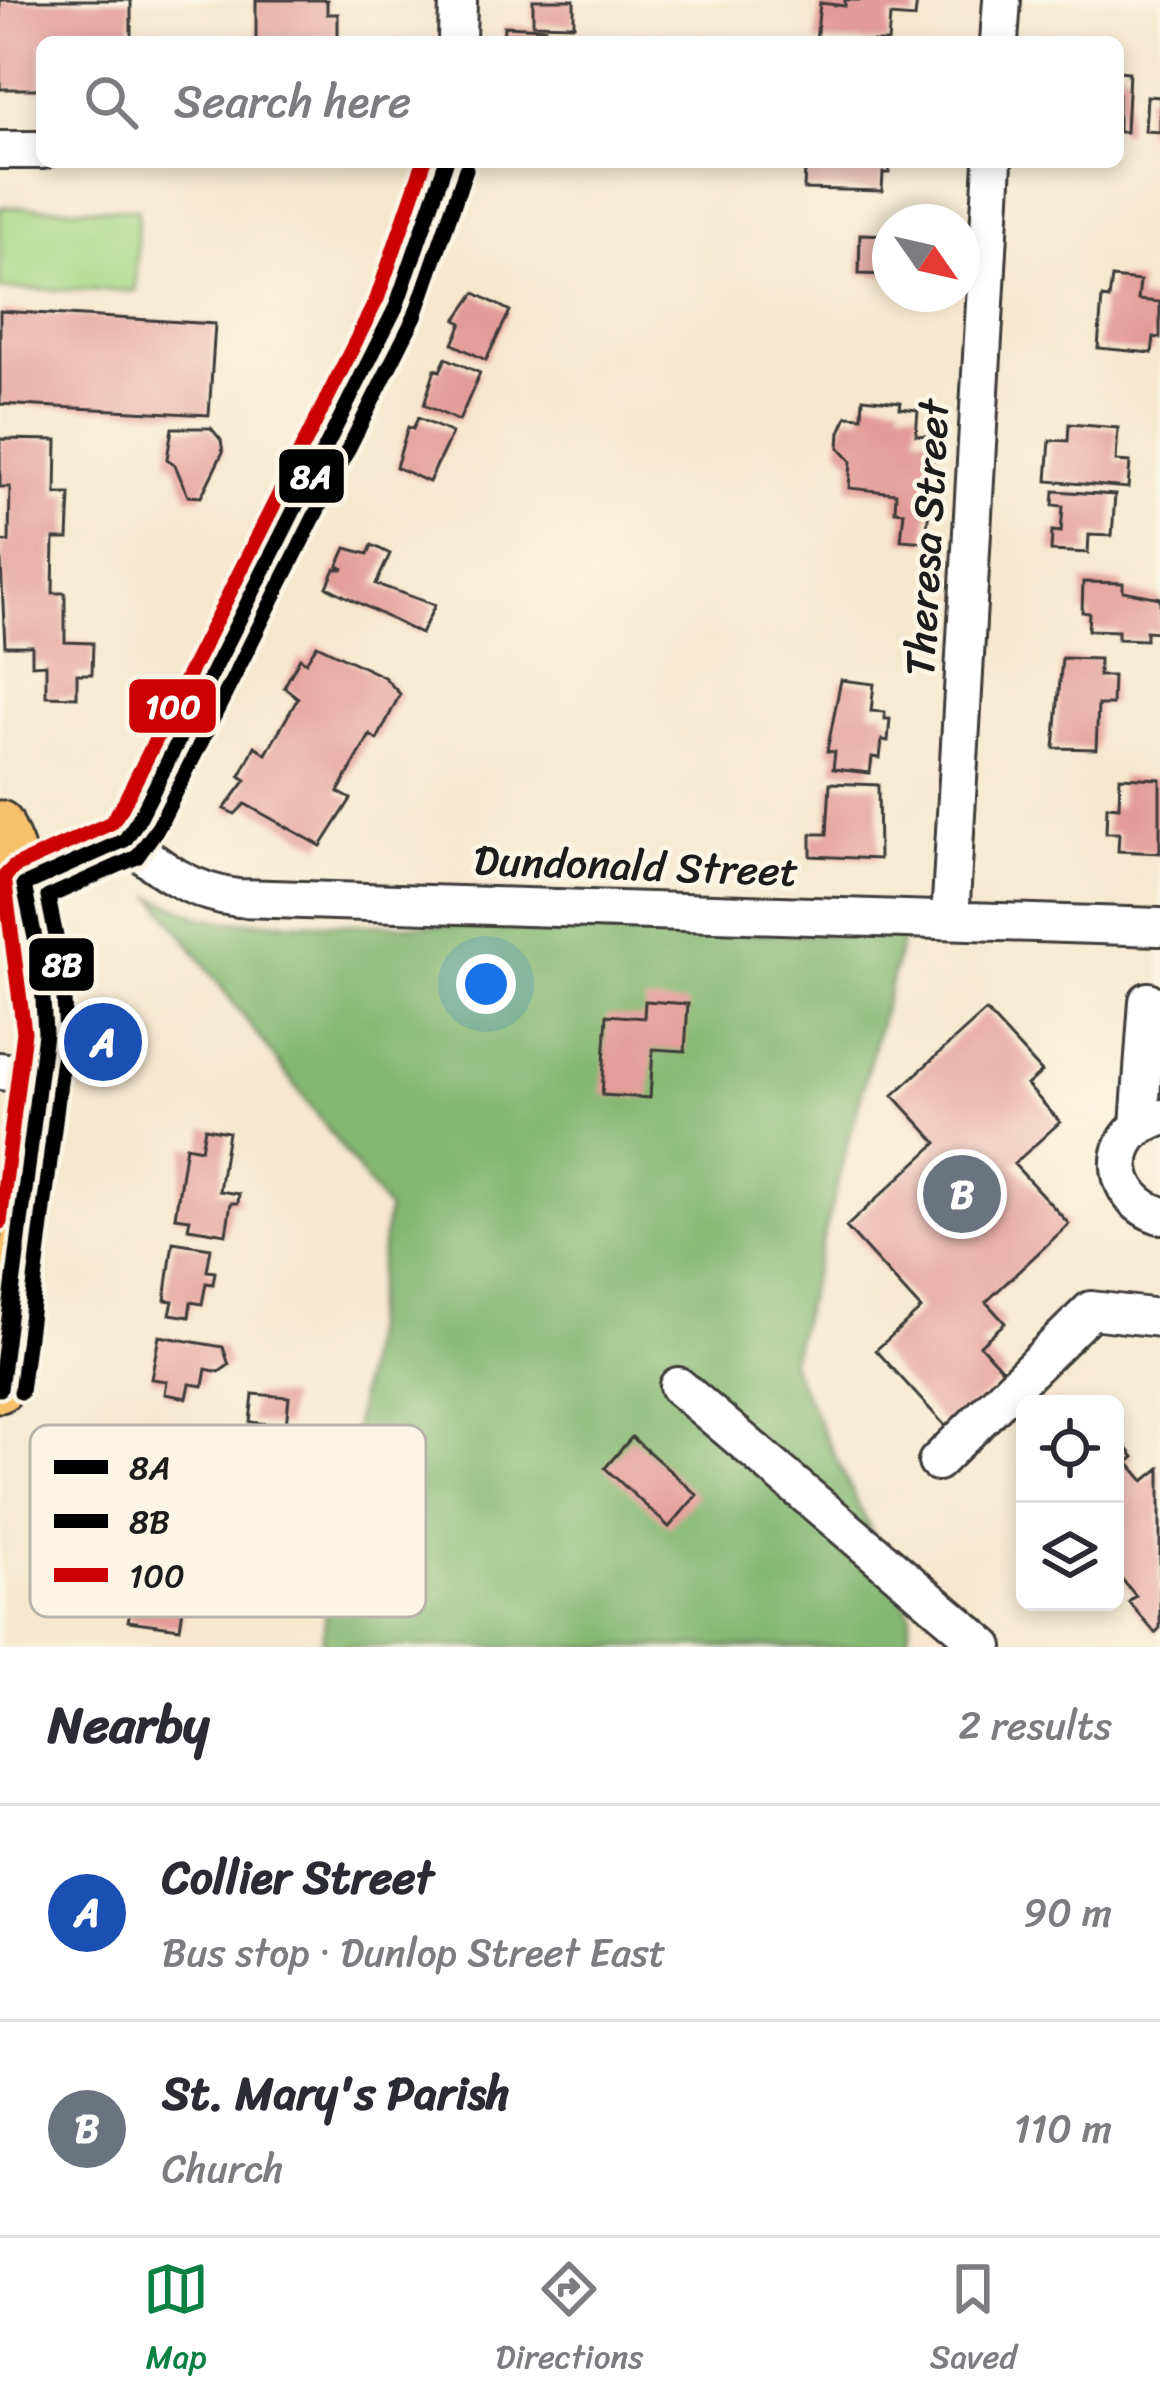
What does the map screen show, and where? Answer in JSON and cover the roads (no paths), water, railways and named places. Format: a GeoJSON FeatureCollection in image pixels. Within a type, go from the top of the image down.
{"type":"FeatureCollection","features":[{"type":"Feature","properties":{"kind":"main road"},"geometry":{"type":"LineString","coordinates":[[0,824],[24,885],[43,982],[22,1074],[0,1389]]}},
{"type":"Feature","properties":{"kind":"street"},"geometry":{"type":"LineString","coordinates":[[457,36],[458,0]]}},
{"type":"Feature","properties":{"kind":"street"},"geometry":{"type":"LineString","coordinates":[[999,36],[1002,0]]}},
{"type":"Feature","properties":{"kind":"street"},"geometry":{"type":"LineString","coordinates":[[0,150],[36,150]]}},
{"type":"Feature","properties":{"kind":"street"},"geometry":{"type":"LineString","coordinates":[[24,885],[125,840],[396,307],[444,168]]}},
{"type":"Feature","properties":{"kind":"street","name":"Theresa Street"},"geometry":{"type":"LineString","coordinates":[[950,920],[992,168]]}},
{"type":"Feature","properties":{"kind":"street","name":"Dundonald Street"},"geometry":{"type":"LineString","coordinates":[[125,840],[168,876],[203,892],[238,898],[1160,927]]}},
{"type":"Feature","properties":{"kind":"street"},"geometry":{"type":"LineString","coordinates":[[1148,1001],[1149,1122],[1127,1138],[1118,1170],[1132,1201],[1160,1215]]}},
{"type":"Feature","properties":{"kind":"street"},"geometry":{"type":"LineString","coordinates":[[937,1462],[1091,1310],[1160,1318]]}},
{"type":"Feature","properties":{"kind":"street"},"geometry":{"type":"LineString","coordinates":[[678,1386],[985,1647]]}},
{"type":"Feature","properties":{"kind":"place","name":"Collier Street"},"geometry":{"type":"Point","coordinates":[103,1042]}},
{"type":"Feature","properties":{"kind":"place","name":"St. Mary's Parish"},"geometry":{"type":"Point","coordinates":[962,1194]}}]}
